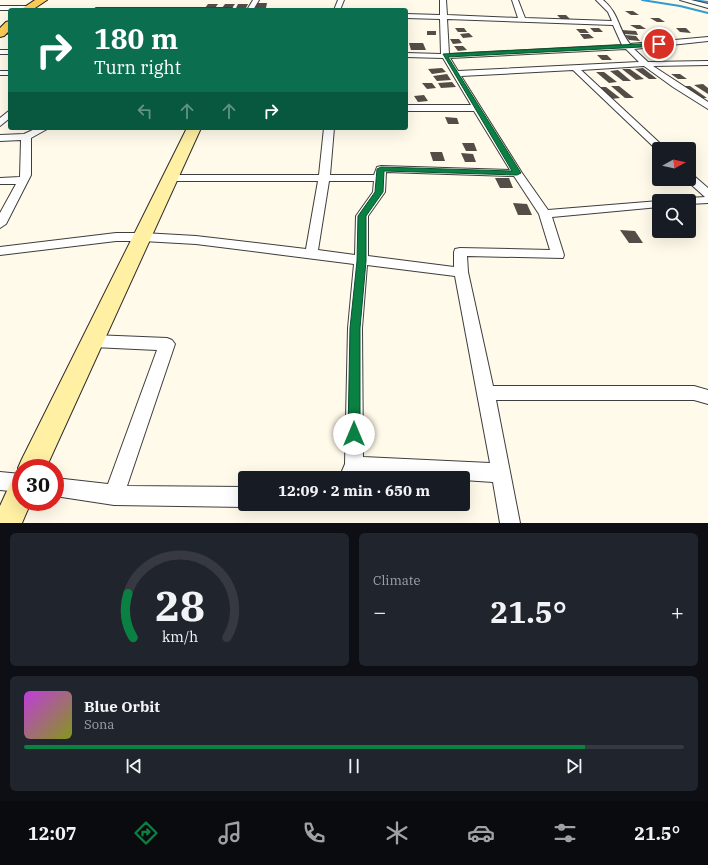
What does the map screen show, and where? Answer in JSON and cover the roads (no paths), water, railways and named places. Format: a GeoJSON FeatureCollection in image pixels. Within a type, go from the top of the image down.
{"type":"FeatureCollection","features":[{"type":"Feature","properties":{"kind":"main road"},"geometry":{"type":"LineString","coordinates":[[29,8],[42,0]]}},
{"type":"Feature","properties":{"kind":"main road"},"geometry":{"type":"LineString","coordinates":[[0,34],[8,26]]}},
{"type":"Feature","properties":{"kind":"street"},"geometry":{"type":"LineString","coordinates":[[443,0],[445,17],[445,56],[517,173],[545,214],[558,255],[460,252],[461,272],[510,523]]}},
{"type":"Feature","properties":{"kind":"street"},"geometry":{"type":"LineString","coordinates":[[514,0],[522,19]]}},
{"type":"Feature","properties":{"kind":"street"},"geometry":{"type":"LineString","coordinates":[[599,0],[613,14],[617,22],[617,31],[628,47],[646,64],[708,106]]}},
{"type":"Feature","properties":{"kind":"street"},"geometry":{"type":"LineString","coordinates":[[683,0],[708,6]]}},
{"type":"Feature","properties":{"kind":"street"},"geometry":{"type":"LineString","coordinates":[[92,8],[160,8]]}},
{"type":"Feature","properties":{"kind":"street"},"geometry":{"type":"LineString","coordinates":[[408,16],[617,22]]}},
{"type":"Feature","properties":{"kind":"street"},"geometry":{"type":"LineString","coordinates":[[408,55],[445,56],[628,47],[708,39]]}},
{"type":"Feature","properties":{"kind":"street"},"geometry":{"type":"LineString","coordinates":[[455,74],[646,64],[708,63]]}},
{"type":"Feature","properties":{"kind":"street"},"geometry":{"type":"LineString","coordinates":[[575,68],[653,142]]}},
{"type":"Feature","properties":{"kind":"street"},"geometry":{"type":"LineString","coordinates":[[408,108],[476,108]]}},
{"type":"Feature","properties":{"kind":"street"},"geometry":{"type":"LineString","coordinates":[[0,123],[8,115]]}},
{"type":"Feature","properties":{"kind":"street"},"geometry":{"type":"LineString","coordinates":[[0,138],[26,137],[40,130]]}},
{"type":"Feature","properties":{"kind":"street"},"geometry":{"type":"LineString","coordinates":[[36,459],[193,130]]}},
{"type":"Feature","properties":{"kind":"street"},"geometry":{"type":"LineString","coordinates":[[311,254],[324,178],[329,130]]}},
{"type":"Feature","properties":{"kind":"street"},"geometry":{"type":"LineString","coordinates":[[0,224],[23,180],[27,162],[26,137]]}},
{"type":"Feature","properties":{"kind":"street"},"geometry":{"type":"LineString","coordinates":[[351,471],[355,328],[361,261],[362,216],[379,192],[379,178],[381,169],[517,173]]}},
{"type":"Feature","properties":{"kind":"street"},"geometry":{"type":"LineString","coordinates":[[171,178],[379,178]]}},
{"type":"Feature","properties":{"kind":"street"},"geometry":{"type":"LineString","coordinates":[[0,181],[23,180]]}},
{"type":"Feature","properties":{"kind":"street"},"geometry":{"type":"LineString","coordinates":[[696,183],[708,194]]}},
{"type":"Feature","properties":{"kind":"street"},"geometry":{"type":"LineString","coordinates":[[696,201],[708,200]]}},
{"type":"Feature","properties":{"kind":"street"},"geometry":{"type":"LineString","coordinates":[[545,214],[652,205]]}},
{"type":"Feature","properties":{"kind":"street"},"geometry":{"type":"LineString","coordinates":[[0,251],[116,237],[143,237],[196,240],[461,272]]}},
{"type":"Feature","properties":{"kind":"street"},"geometry":{"type":"LineString","coordinates":[[93,341],[167,344],[114,495]]}},
{"type":"Feature","properties":{"kind":"street"},"geometry":{"type":"LineString","coordinates":[[486,394],[694,392],[708,397]]}},
{"type":"Feature","properties":{"kind":"street"},"geometry":{"type":"LineString","coordinates":[[470,473],[500,473]]}},
{"type":"Feature","properties":{"kind":"street"},"geometry":{"type":"LineString","coordinates":[[0,481],[12,482]]}},
{"type":"Feature","properties":{"kind":"street"},"geometry":{"type":"LineString","coordinates":[[64,489],[114,495],[238,496]]}},
{"type":"Feature","properties":{"kind":"street"},"geometry":{"type":"LineString","coordinates":[[7,523],[12,511]]}},
{"type":"Feature","properties":{"kind":"waterway"},"geometry":{"type":"LineString","coordinates":[[642,0],[680,6],[708,13]]}},
{"type":"Feature","properties":{"kind":"waterway"},"geometry":{"type":"LineString","coordinates":[[692,0],[708,2]]}}]}
